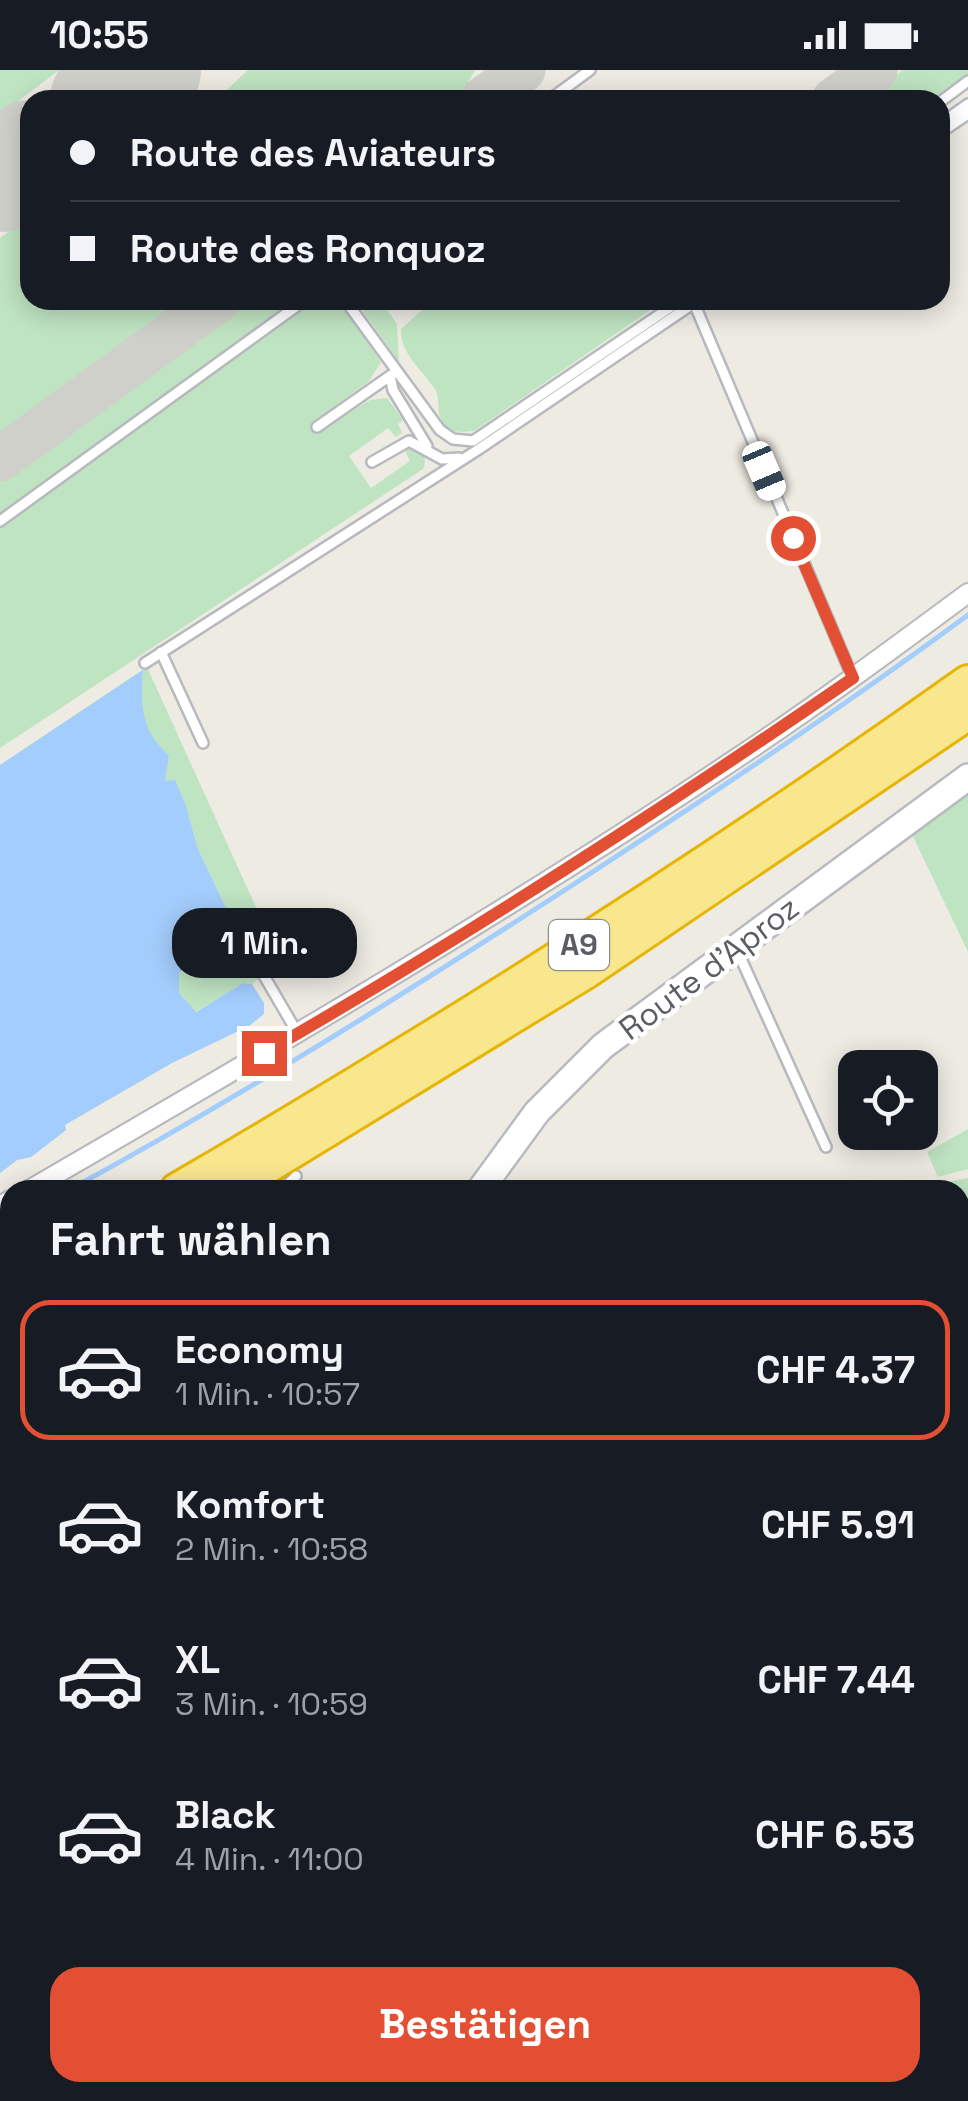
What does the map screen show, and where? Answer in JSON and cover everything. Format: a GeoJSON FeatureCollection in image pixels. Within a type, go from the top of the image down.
{"type":"FeatureCollection","features":[{"type":"Feature","properties":{"kind":"highway","name":"A9"},"geometry":{"type":"LineString","coordinates":[[194,1180],[574,948],[774,817],[968,682]]}},
{"type":"Feature","properties":{"kind":"highway","name":"A9"},"geometry":{"type":"LineString","coordinates":[[246,1180],[466,1047],[706,893],[968,713]]}},
{"type":"Feature","properties":{"kind":"highway"},"geometry":{"type":"LineString","coordinates":[[292,1180],[323,1152],[466,1047]]}},
{"type":"Feature","properties":{"kind":"street"},"geometry":{"type":"LineString","coordinates":[[46,1180],[298,1034],[660,808],[853,678],[968,593]]}},
{"type":"Feature","properties":{"kind":"street","name":"Route d'Aproz"},"geometry":{"type":"LineString","coordinates":[[487,1180],[536,1112],[580,1067],[654,1006],[968,777]]}},
{"type":"Feature","properties":{"kind":"lane"},"geometry":{"type":"LineString","coordinates":[[562,90],[590,70]]}},
{"type":"Feature","properties":{"kind":"lane"},"geometry":{"type":"LineString","coordinates":[[0,521],[292,310]]}},
{"type":"Feature","properties":{"kind":"lane"},"geometry":{"type":"LineString","coordinates":[[353,310],[394,373],[440,430],[453,439],[473,441],[666,310]]}},
{"type":"Feature","properties":{"kind":"lane"},"geometry":{"type":"LineString","coordinates":[[145,663],[490,442],[684,310]]}},
{"type":"Feature","properties":{"kind":"lane"},"geometry":{"type":"LineString","coordinates":[[699,310],[853,678]]}},
{"type":"Feature","properties":{"kind":"lane"},"geometry":{"type":"LineString","coordinates":[[317,427],[394,373]]}},
{"type":"Feature","properties":{"kind":"lane"},"geometry":{"type":"LineString","coordinates":[[394,373],[405,412],[431,453]]}},
{"type":"Feature","properties":{"kind":"lane"},"geometry":{"type":"LineString","coordinates":[[372,462],[409,441],[442,460],[462,457]]}},
{"type":"Feature","properties":{"kind":"lane"},"geometry":{"type":"LineString","coordinates":[[161,652],[202,743]]}},
{"type":"Feature","properties":{"kind":"lane"},"geometry":{"type":"LineString","coordinates":[[736,947],[826,1148]]}},
{"type":"Feature","properties":{"kind":"lane"},"geometry":{"type":"LineString","coordinates":[[263,974],[298,1034]]}},
{"type":"Feature","properties":{"kind":"green space"},"geometry":{"type":"Polygon","coordinates":[[[0,70],[59,70],[33,90],[20,90],[20,100],[0,115],[0,70]]]}},
{"type":"Feature","properties":{"kind":"green space"},"geometry":{"type":"Polygon","coordinates":[[[248,70],[475,70],[464,90],[227,90],[248,70]]]}},
{"type":"Feature","properties":{"kind":"green space"},"geometry":{"type":"Polygon","coordinates":[[[903,70],[968,70],[946,90],[876,90],[903,70]]]}},
{"type":"Feature","properties":{"kind":"green space"},"geometry":{"type":"Polygon","coordinates":[[[20,223],[20,310],[171,310],[0,435],[0,238],[20,223]]]}},
{"type":"Feature","properties":{"kind":"green space"},"geometry":{"type":"Polygon","coordinates":[[[236,310],[282,310],[0,514],[0,482],[236,310]]]}},
{"type":"Feature","properties":{"kind":"green space"},"geometry":{"type":"Polygon","coordinates":[[[301,310],[345,310],[381,362],[369,381],[311,423],[318,432],[370,400],[387,398],[403,420],[398,424],[402,433],[396,437],[388,428],[349,456],[371,488],[410,461],[407,448],[422,453],[425,460],[423,469],[0,748],[0,528],[301,310]]]}},
{"type":"Feature","properties":{"kind":"green space"},"geometry":{"type":"Polygon","coordinates":[[[362,310],[387,310],[397,324],[399,362],[362,310]]]}},
{"type":"Feature","properties":{"kind":"green space"},"geometry":{"type":"Polygon","coordinates":[[[422,310],[650,310],[474,431],[462,432],[451,430],[442,420],[435,389],[408,354],[401,329],[422,310]]]}},
{"type":"Feature","properties":{"kind":"green space"},"geometry":{"type":"Polygon","coordinates":[[[147,667],[280,960],[252,984],[243,983],[195,1012],[179,993],[179,973],[222,937],[227,910],[198,849],[186,806],[164,781],[169,755],[156,744],[60,1118],[66,1130],[31,1157],[17,1160],[0,1173],[0,765],[147,667]]]}},
{"type":"Feature","properties":{"kind":"green space"},"geometry":{"type":"Polygon","coordinates":[[[968,788],[968,952],[910,830],[968,788]]]}},
{"type":"Feature","properties":{"kind":"green space"},"geometry":{"type":"Polygon","coordinates":[[[968,1129],[968,1169],[938,1177],[927,1152],[938,1150],[938,1146],[968,1129]]]}},
{"type":"Feature","properties":{"kind":"water"},"geometry":{"type":"Polygon","coordinates":[[[143,670],[144,717],[153,737],[169,755],[165,781],[175,780],[198,849],[227,910],[222,937],[179,973],[179,993],[196,1012],[243,983],[252,984],[264,1003],[264,1014],[249,1026],[172,1063],[65,1125],[66,1130],[31,1157],[17,1160],[0,1173],[0,765],[143,670]]]}},
{"type":"Feature","properties":{"kind":"waterway"},"geometry":{"type":"LineString","coordinates":[[87,1180],[259,1082],[506,928],[770,754],[968,615]]}},
{"type":"Feature","properties":{"kind":"taxiway"},"geometry":{"type":"LineString","coordinates":[[496,90],[523,70]]}},
{"type":"Feature","properties":{"kind":"taxiway"},"geometry":{"type":"LineString","coordinates":[[848,90],[875,70]]}},
{"type":"Feature","properties":{"kind":"taxiway"},"geometry":{"type":"LineString","coordinates":[[0,459],[204,310]]}},
{"type":"Feature","properties":{"kind":"runway"},"geometry":{"type":"LineString","coordinates":[[119,90],[146,70]]}},
{"type":"Feature","properties":{"kind":"runway"},"geometry":{"type":"LineString","coordinates":[[0,177],[20,162]]}},
{"type":"Feature","properties":{"kind":"route"},"geometry":{"type":"LineString","coordinates":[[264,1053],[644,818],[853,678],[793,538]]}}]}
